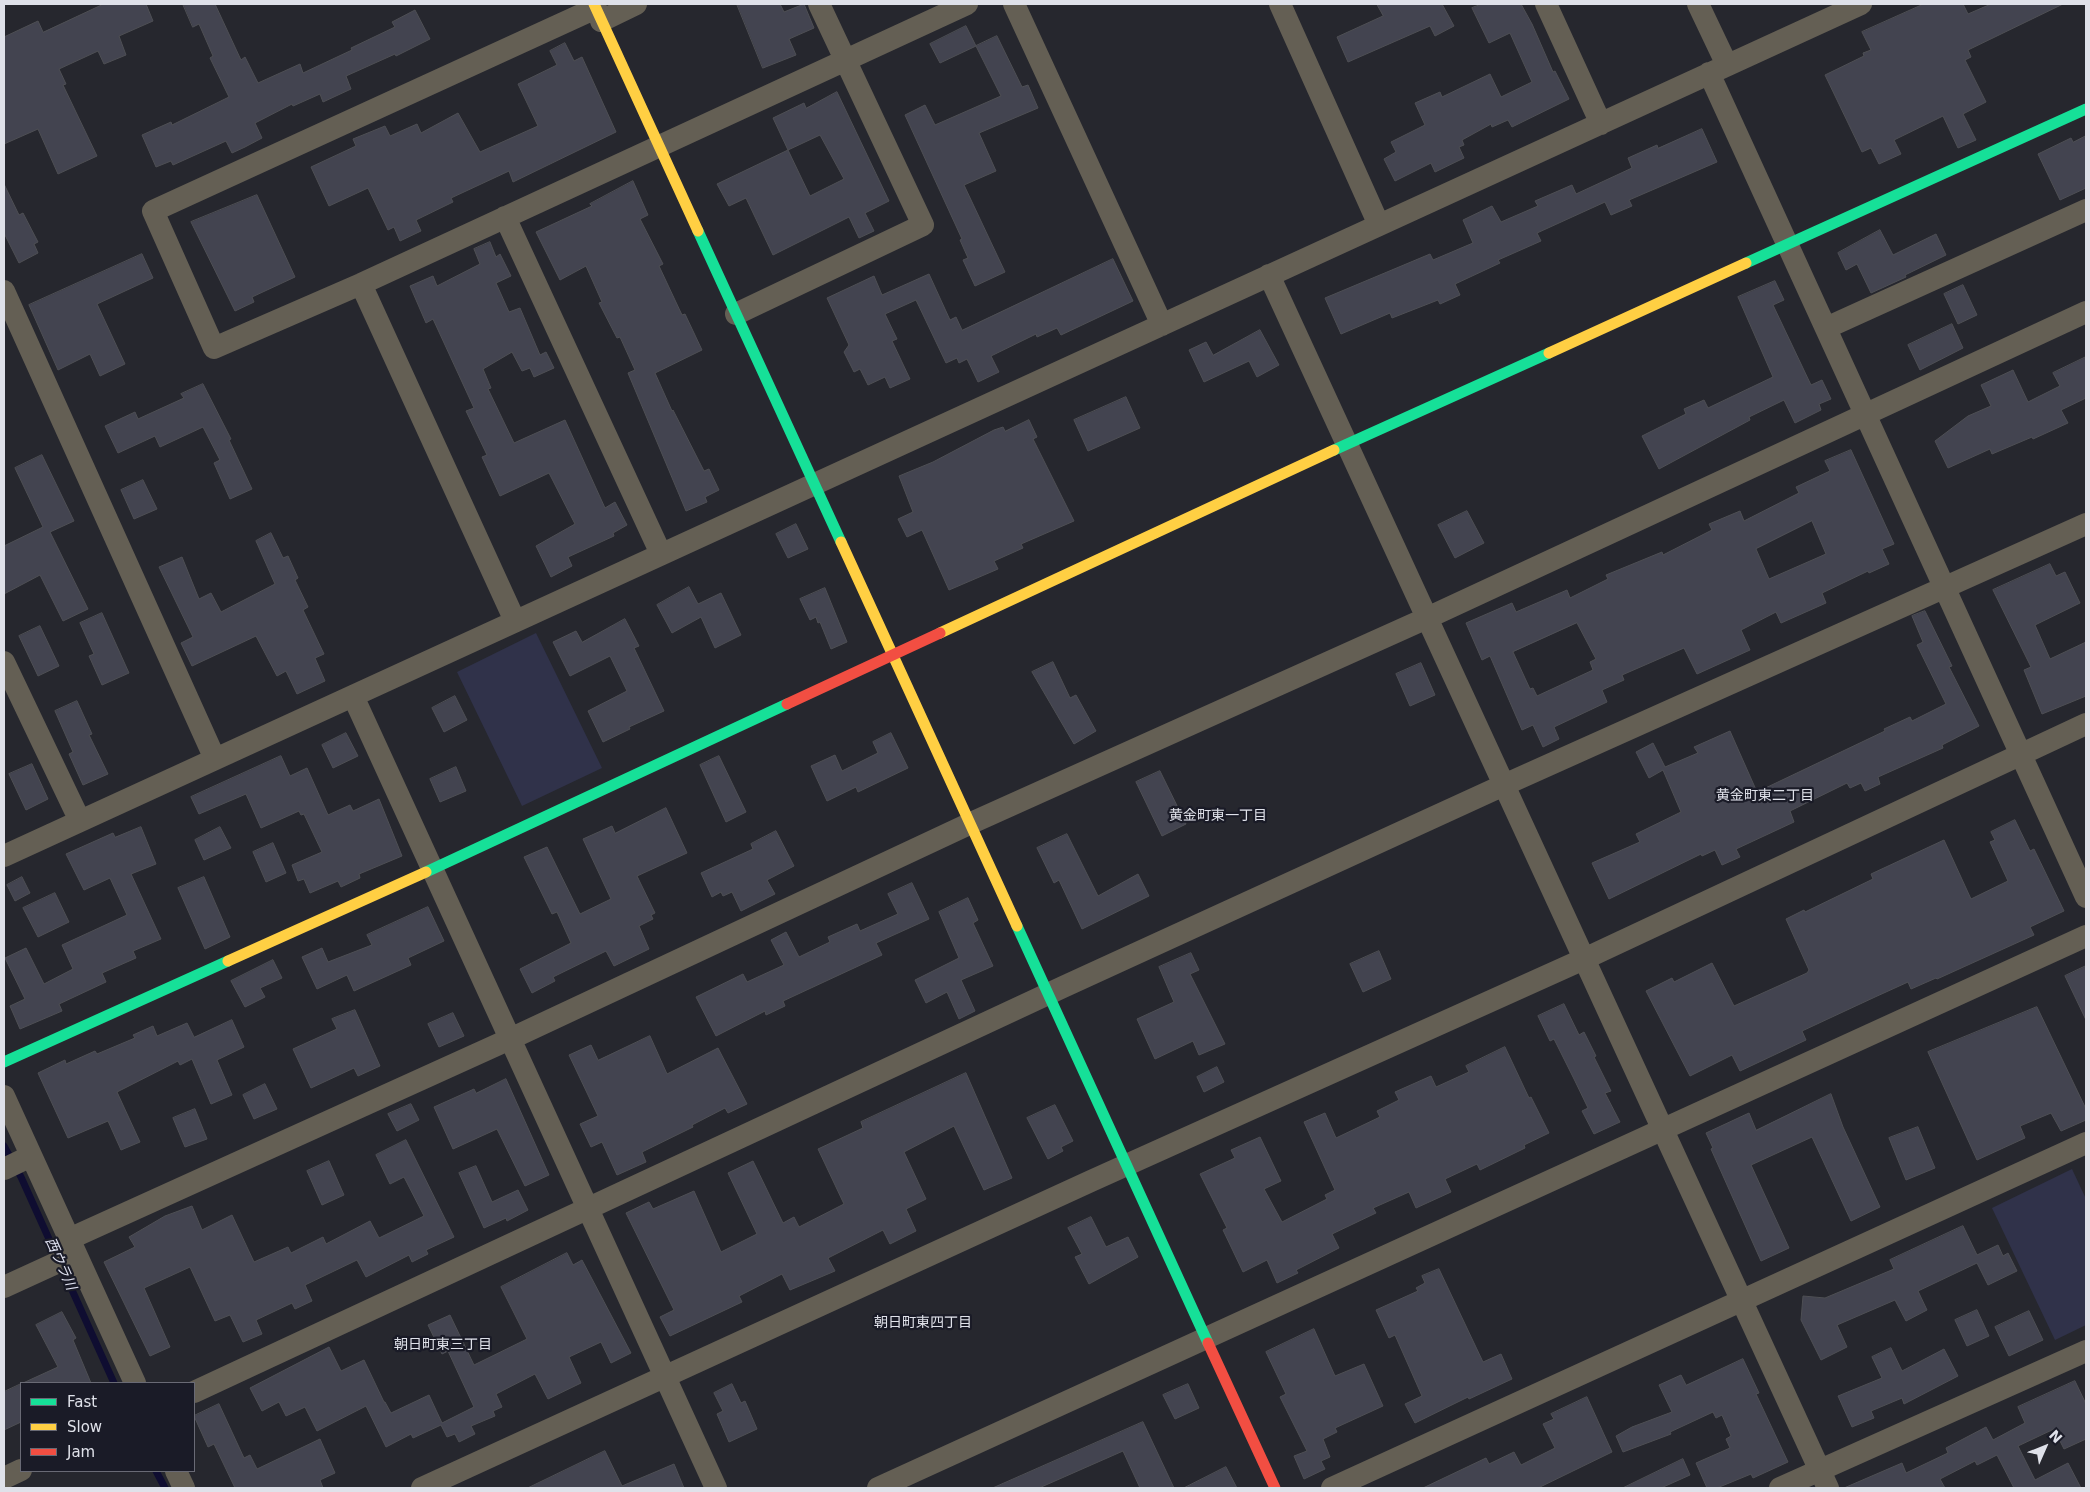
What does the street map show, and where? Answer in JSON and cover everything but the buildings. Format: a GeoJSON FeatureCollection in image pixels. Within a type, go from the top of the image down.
{"type":"FeatureCollection","features":[{"type":"Feature","properties":{"kind":"street"},"geometry":{"type":"LineString","coordinates":[[636,4],[597,11],[153,211],[214,348],[361,284],[967,4]]}},
{"type":"Feature","properties":{"kind":"street"},"geometry":{"type":"LineString","coordinates":[[736,314],[923,225],[819,4]]}},
{"type":"Feature","properties":{"kind":"street"},"geometry":{"type":"LineString","coordinates":[[1014,4],[1162,325]]}},
{"type":"Feature","properties":{"kind":"street"},"geometry":{"type":"LineString","coordinates":[[1280,4],[1379,224]]}},
{"type":"Feature","properties":{"kind":"street"},"geometry":{"type":"LineString","coordinates":[[1546,4],[1601,124]]}},
{"type":"Feature","properties":{"kind":"street"},"geometry":{"type":"LineString","coordinates":[[1698,4],[1718,69],[1787,244],[2086,897]]}},
{"type":"Feature","properties":{"kind":"street"},"geometry":{"type":"LineString","coordinates":[[4,856],[1379,224],[1601,124],[1718,69],[1836,9],[1860,4]]}},
{"type":"Feature","properties":{"kind":"street"},"geometry":{"type":"LineString","coordinates":[[597,11],[1125,1166],[1207,1338],[1275,1488]]}},
{"type":"Feature","properties":{"kind":"street"},"geometry":{"type":"LineString","coordinates":[[4,1062],[432,869],[1347,444],[2086,109]]}},
{"type":"Feature","properties":{"kind":"street"},"geometry":{"type":"LineString","coordinates":[[1826,328],[2086,210]]}},
{"type":"Feature","properties":{"kind":"street"},"geometry":{"type":"LineString","coordinates":[[505,217],[661,554]]}},
{"type":"Feature","properties":{"kind":"street"},"geometry":{"type":"LineString","coordinates":[[1269,275],[1824,1479]]}},
{"type":"Feature","properties":{"kind":"street"},"geometry":{"type":"LineString","coordinates":[[361,284],[515,621]]}},
{"type":"Feature","properties":{"kind":"street"},"geometry":{"type":"LineString","coordinates":[[4,291],[215,759]]}},
{"type":"Feature","properties":{"kind":"street"},"geometry":{"type":"LineString","coordinates":[[4,1287],[73,1246],[969,824],[1427,618],[2086,312]]}},
{"type":"Feature","properties":{"kind":"street"},"geometry":{"type":"LineString","coordinates":[[195,1392],[1047,994],[1504,785],[2086,524]]}},
{"type":"Feature","properties":{"kind":"street"},"geometry":{"type":"LineString","coordinates":[[4,662],[80,821]]}},
{"type":"Feature","properties":{"kind":"street"},"geometry":{"type":"LineString","coordinates":[[352,696],[716,1488]]}},
{"type":"Feature","properties":{"kind":"street"},"geometry":{"type":"LineString","coordinates":[[422,1488],[1125,1166],[1584,959],[2086,724]]}},
{"type":"Feature","properties":{"kind":"street"},"geometry":{"type":"LineString","coordinates":[[878,1488],[2086,936]]}},
{"type":"Feature","properties":{"kind":"street"},"geometry":{"type":"LineString","coordinates":[[4,1096],[135,1382]]}},
{"type":"Feature","properties":{"kind":"street"},"geometry":{"type":"LineString","coordinates":[[1332,1488],[2086,1143]]}},
{"type":"Feature","properties":{"kind":"street"},"geometry":{"type":"LineString","coordinates":[[4,1169],[31,1156]]}},
{"type":"Feature","properties":{"kind":"street"},"geometry":{"type":"LineString","coordinates":[[1780,1488],[1824,1479],[2086,1351]]}},
{"type":"Feature","properties":{"kind":"street"},"geometry":{"type":"LineString","coordinates":[[4,1478],[20,1470]]}},
{"type":"Feature","properties":{"kind":"street"},"geometry":{"type":"LineString","coordinates":[[176,1472],[184,1488]]}},
{"type":"Feature","properties":{"kind":"shaded area"},"geometry":{"type":"Polygon","coordinates":[[[536,633],[602,768],[522,806],[457,672],[536,633]]]}},
{"type":"Feature","properties":{"kind":"shaded area"},"geometry":{"type":"Polygon","coordinates":[[[2072,1169],[2086,1199],[2086,1325],[2055,1340],[1992,1208],[2072,1169]]]}},
{"type":"Feature","properties":{"kind":"waterway","name":"西ウラ川"},"geometry":{"type":"LineString","coordinates":[[4,1146],[21,1177],[114,1382]]}},
{"type":"Feature","properties":{"kind":"waterway","name":"西ウラ川"},"geometry":{"type":"LineString","coordinates":[[157,1472],[165,1488]]}},
{"type":"Feature","properties":{"kind":"traffic: fast"},"geometry":{"type":"LineString","coordinates":[[1746,263],[2086,109]]}},
{"type":"Feature","properties":{"kind":"traffic: fast"},"geometry":{"type":"LineString","coordinates":[[698,231],[841,542]]}},
{"type":"Feature","properties":{"kind":"traffic: fast"},"geometry":{"type":"LineString","coordinates":[[1334,450],[1549,353]]}},
{"type":"Feature","properties":{"kind":"traffic: fast"},"geometry":{"type":"LineString","coordinates":[[426,872],[787,704]]}},
{"type":"Feature","properties":{"kind":"traffic: fast"},"geometry":{"type":"LineString","coordinates":[[1017,926],[1208,1343]]}},
{"type":"Feature","properties":{"kind":"traffic: fast"},"geometry":{"type":"LineString","coordinates":[[4,1062],[228,961]]}},
{"type":"Feature","properties":{"kind":"traffic: slow"},"geometry":{"type":"LineString","coordinates":[[594,4],[698,231]]}},
{"type":"Feature","properties":{"kind":"traffic: slow"},"geometry":{"type":"LineString","coordinates":[[1549,353],[1746,263]]}},
{"type":"Feature","properties":{"kind":"traffic: slow"},"geometry":{"type":"LineString","coordinates":[[940,633],[1334,450]]}},
{"type":"Feature","properties":{"kind":"traffic: slow"},"geometry":{"type":"LineString","coordinates":[[841,542],[1017,926]]}},
{"type":"Feature","properties":{"kind":"traffic: slow"},"geometry":{"type":"LineString","coordinates":[[228,961],[426,872]]}},
{"type":"Feature","properties":{"kind":"traffic: jam"},"geometry":{"type":"LineString","coordinates":[[787,704],[940,633]]}},
{"type":"Feature","properties":{"kind":"traffic: jam"},"geometry":{"type":"LineString","coordinates":[[1208,1343],[1275,1488]]}},
{"type":"Feature","properties":{"kind":"district","name":"黄金町東二丁目"},"geometry":{"type":"Point","coordinates":[1765,796]}},
{"type":"Feature","properties":{"kind":"district","name":"黄金町東一丁目"},"geometry":{"type":"Point","coordinates":[1218,816]}},
{"type":"Feature","properties":{"kind":"district","name":"朝日町東四丁目"},"geometry":{"type":"Point","coordinates":[923,1323]}},
{"type":"Feature","properties":{"kind":"district","name":"朝日町東三丁目"},"geometry":{"type":"Point","coordinates":[443,1345]}}]}
